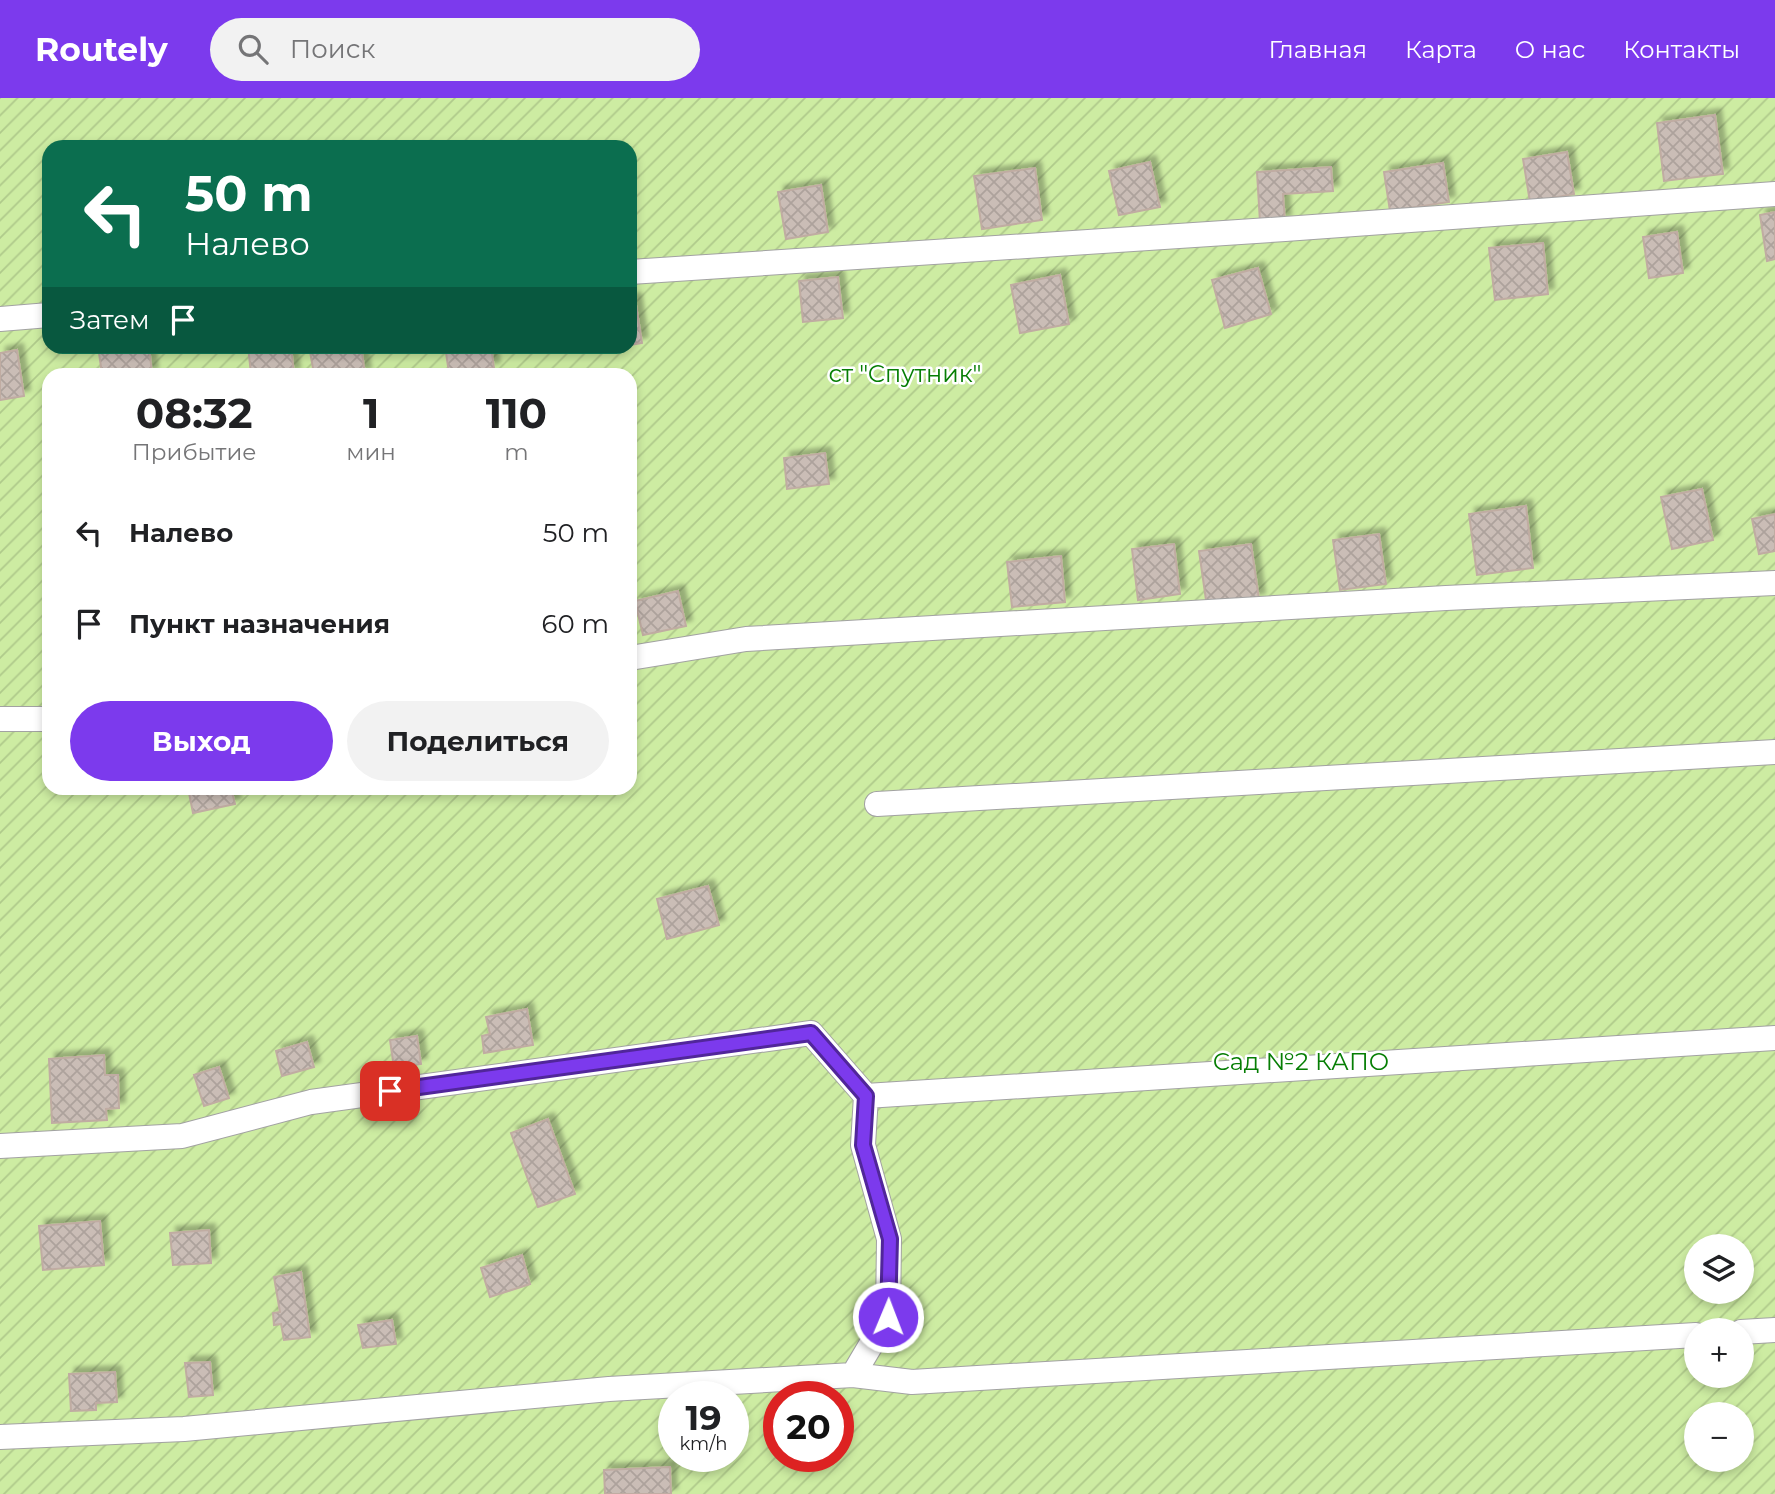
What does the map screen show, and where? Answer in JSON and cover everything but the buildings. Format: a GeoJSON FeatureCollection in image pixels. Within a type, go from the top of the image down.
{"type":"FeatureCollection","features":[{"type":"Feature","properties":{"kind":"lane"},"geometry":{"type":"LineString","coordinates":[[637,272],[1775,194]]}},
{"type":"Feature","properties":{"kind":"lane"},"geometry":{"type":"LineString","coordinates":[[0,319],[42,316]]}},
{"type":"Feature","properties":{"kind":"lane"},"geometry":{"type":"LineString","coordinates":[[637,657],[746,639],[1446,598],[1775,583]]}},
{"type":"Feature","properties":{"kind":"lane"},"geometry":{"type":"LineString","coordinates":[[0,719],[42,719]]}},
{"type":"Feature","properties":{"kind":"lane"},"geometry":{"type":"LineString","coordinates":[[877,804],[1775,752]]}},
{"type":"Feature","properties":{"kind":"lane"},"geometry":{"type":"LineString","coordinates":[[0,1146],[182,1136],[311,1102],[811,1033],[866,1096],[863,1145],[890,1239],[888,1317],[853,1376]]}},
{"type":"Feature","properties":{"kind":"lane"},"geometry":{"type":"LineString","coordinates":[[866,1096],[1775,1038]]}},
{"type":"Feature","properties":{"kind":"lane"},"geometry":{"type":"LineString","coordinates":[[1754,1331],[1775,1330]]}},
{"type":"Feature","properties":{"kind":"lane"},"geometry":{"type":"LineString","coordinates":[[0,1437],[184,1429],[609,1389],[853,1376],[912,1382],[1684,1336]]}},
{"type":"Feature","properties":{"kind":"green space","name":"Сад №2 КАПО"},"geometry":{"type":"Polygon","coordinates":[[[0,98],[1775,98],[1775,1494],[0,1494],[0,98]]]}},
{"type":"Feature","properties":{"kind":"route"},"geometry":{"type":"LineString","coordinates":[[390,1091],[811,1033],[866,1096],[863,1145],[890,1239],[888,1317]]}},
{"type":"Feature","properties":{"kind":"park label","name":"ст \"Спутник\""},"geometry":{"type":"Point","coordinates":[905,373]}}]}
